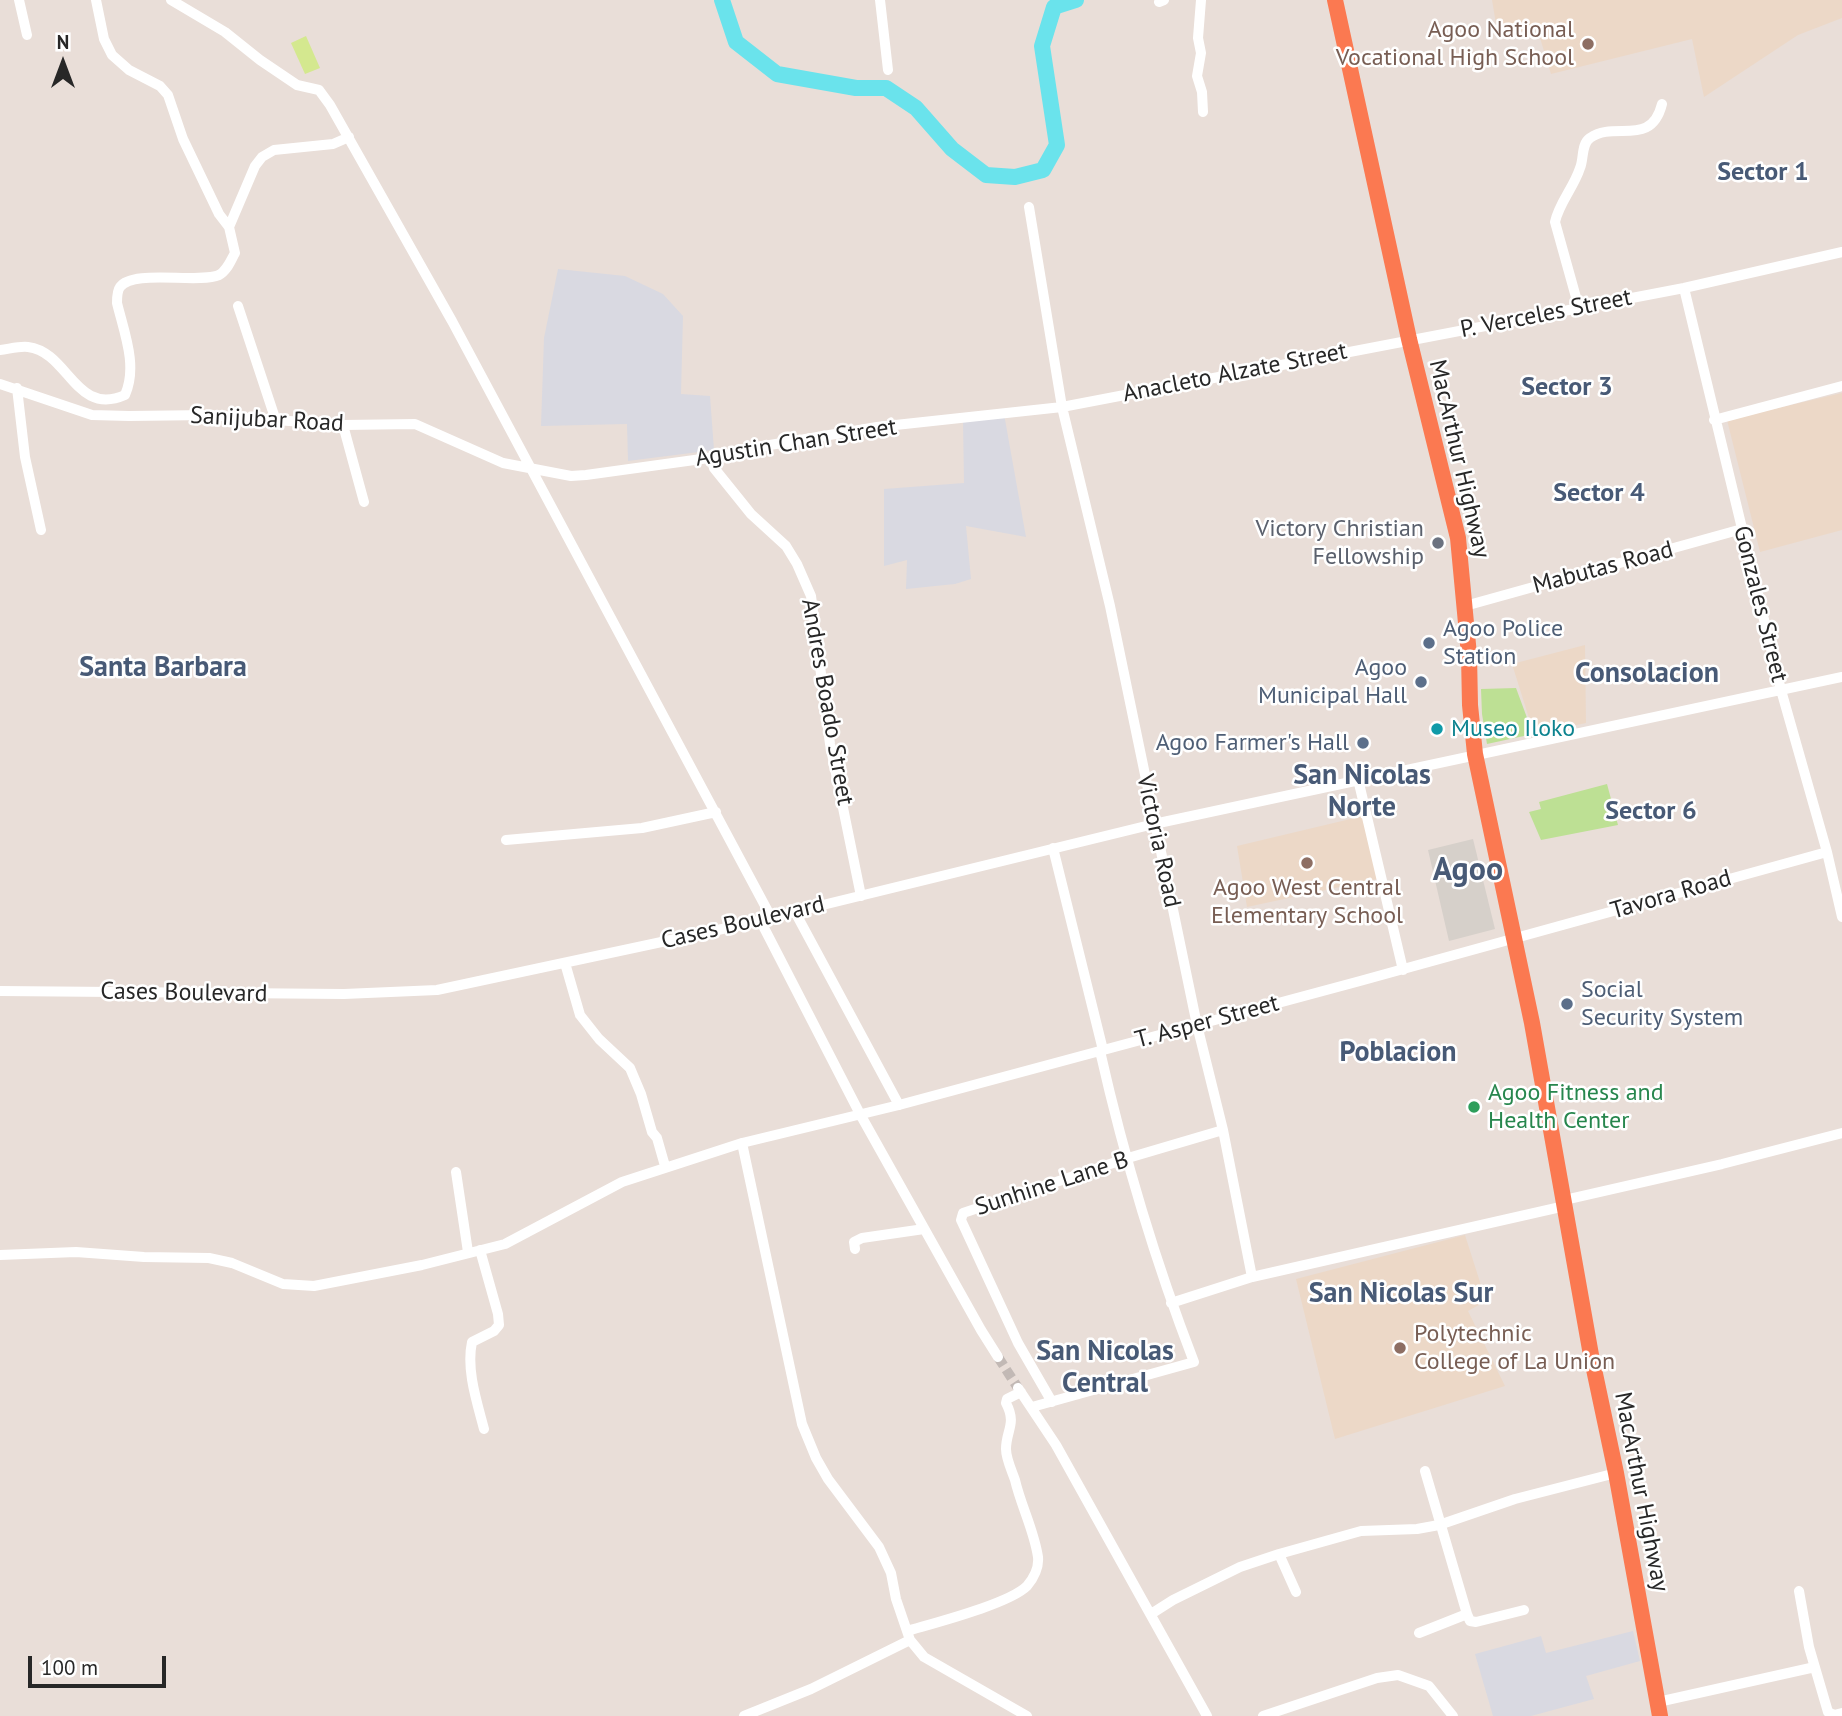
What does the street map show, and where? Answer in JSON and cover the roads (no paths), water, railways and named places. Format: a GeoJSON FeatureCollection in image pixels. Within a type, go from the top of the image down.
{"type":"FeatureCollection","features":[{"type":"Feature","properties":{"kind":"highway","name":"MacArthur Highway"},"geometry":{"type":"LineString","coordinates":[[1335,0],[1409,339],[1458,538],[1475,754],[1532,1023],[1591,1355],[1616,1473],[1659,1709]]}},
{"type":"Feature","properties":{"kind":"street"},"geometry":{"type":"LineString","coordinates":[[19,0],[27,35]]}},
{"type":"Feature","properties":{"kind":"street"},"geometry":{"type":"LineString","coordinates":[[0,350],[30,347],[62,367],[77,388],[100,400],[117,399],[125,395],[130,385],[130,354],[117,303],[120,286],[128,281],[152,277],[182,278],[219,274],[226,269],[235,253],[229,227],[219,214],[183,139],[168,95],[160,86],[129,70],[112,55],[104,39],[96,0]]}},
{"type":"Feature","properties":{"kind":"street"},"geometry":{"type":"LineString","coordinates":[[171,0],[225,32],[297,85],[319,90],[349,137],[716,812],[860,1114],[998,1357]]}},
{"type":"Feature","properties":{"kind":"street"},"geometry":{"type":"LineString","coordinates":[[880,0],[888,70]]}},
{"type":"Feature","properties":{"kind":"street"},"geometry":{"type":"LineString","coordinates":[[1201,0],[1198,38],[1201,53],[1197,76],[1202,92],[1203,112]]}},
{"type":"Feature","properties":{"kind":"street"},"geometry":{"type":"LineString","coordinates":[[1579,308],[1555,222],[1582,166],[1585,142],[1600,134],[1645,129],[1659,114],[1662,104]]}},
{"type":"Feature","properties":{"kind":"street"},"geometry":{"type":"LineString","coordinates":[[229,227],[255,166],[262,157],[274,150],[333,144],[349,137]]}},
{"type":"Feature","properties":{"kind":"street","name":"Victoria Road"},"geometry":{"type":"LineString","coordinates":[[1029,207],[1062,407],[1110,606],[1252,1277]]}},
{"type":"Feature","properties":{"kind":"street","name":"P. Verceles Street"},"geometry":{"type":"LineString","coordinates":[[1409,339],[1684,288],[1842,252]]}},
{"type":"Feature","properties":{"kind":"street","name":"Gonzales Street"},"geometry":{"type":"LineString","coordinates":[[1684,288],[1781,690],[1827,852],[1842,917]]}},
{"type":"Feature","properties":{"kind":"street"},"geometry":{"type":"LineString","coordinates":[[238,306],[276,421]]}},
{"type":"Feature","properties":{"kind":"street","name":"Anacleto Alzate Street"},"geometry":{"type":"LineString","coordinates":[[1062,407],[1409,339]]}},
{"type":"Feature","properties":{"kind":"street","name":"Sanijubar Road"},"geometry":{"type":"LineString","coordinates":[[0,384],[92,415],[209,415],[343,425],[415,424],[503,463],[531,468]]}},
{"type":"Feature","properties":{"kind":"street"},"geometry":{"type":"LineString","coordinates":[[1714,420],[1842,386]]}},
{"type":"Feature","properties":{"kind":"street"},"geometry":{"type":"LineString","coordinates":[[17,388],[25,457],[41,530]]}},
{"type":"Feature","properties":{"kind":"street","name":"Agustin Chan Street"},"geometry":{"type":"LineString","coordinates":[[531,468],[571,476],[586,475],[710,458],[758,447],[877,428],[1062,407]]}},
{"type":"Feature","properties":{"kind":"street"},"geometry":{"type":"LineString","coordinates":[[343,425],[364,502]]}},
{"type":"Feature","properties":{"kind":"street","name":"Andres Boado Street"},"geometry":{"type":"LineString","coordinates":[[710,458],[714,468],[751,514],[786,546],[811,596],[831,744],[862,896]]}},
{"type":"Feature","properties":{"kind":"street","name":"Mabutas Road"},"geometry":{"type":"LineString","coordinates":[[1465,606],[1742,529]]}},
{"type":"Feature","properties":{"kind":"street","name":"Cases Boulevard"},"geometry":{"type":"LineString","coordinates":[[0,991],[330,994],[437,990],[766,919],[1154,824],[1842,677]]}},
{"type":"Feature","properties":{"kind":"street"},"geometry":{"type":"LineString","coordinates":[[1358,779],[1403,970]]}},
{"type":"Feature","properties":{"kind":"street"},"geometry":{"type":"LineString","coordinates":[[506,840],[642,828],[716,812]]}},
{"type":"Feature","properties":{"kind":"street"},"geometry":{"type":"LineString","coordinates":[[1032,1407],[1194,1362],[1171,1303],[1128,1158],[1053,848]]}},
{"type":"Feature","properties":{"kind":"street","name":"Tavora Road"},"geometry":{"type":"LineString","coordinates":[[1514,939],[1827,852]]}},
{"type":"Feature","properties":{"kind":"street"},"geometry":{"type":"LineString","coordinates":[[795,912],[899,1105]]}},
{"type":"Feature","properties":{"kind":"street","name":"T. Asper Street"},"geometry":{"type":"LineString","coordinates":[[0,1255],[76,1252],[209,1258],[232,1263],[283,1283],[305,1286],[422,1265],[505,1244],[622,1182],[741,1143],[899,1105],[1514,939]]}},
{"type":"Feature","properties":{"kind":"street"},"geometry":{"type":"LineString","coordinates":[[565,963],[580,1015],[599,1039],[630,1068],[665,1166]]}},
{"type":"Feature","properties":{"kind":"street","name":"Sunhine Lane B"},"geometry":{"type":"LineString","coordinates":[[1052,1402],[1017,1343],[961,1220],[963,1213],[1128,1158],[1223,1130]]}},
{"type":"Feature","properties":{"kind":"street"},"geometry":{"type":"LineString","coordinates":[[1171,1303],[1252,1277],[1565,1203],[1842,1133]]}},
{"type":"Feature","properties":{"kind":"street"},"geometry":{"type":"LineString","coordinates":[[741,1143],[802,1424],[816,1458],[828,1479],[879,1546],[891,1573],[896,1599],[909,1636],[924,1657],[1027,1716]]}},
{"type":"Feature","properties":{"kind":"street"},"geometry":{"type":"LineString","coordinates":[[456,1172],[468,1252]]}},
{"type":"Feature","properties":{"kind":"street"},"geometry":{"type":"LineString","coordinates":[[855,1249],[854,1242],[862,1238],[923,1229]]}},
{"type":"Feature","properties":{"kind":"street"},"geometry":{"type":"LineString","coordinates":[[480,1250],[499,1325],[494,1331],[472,1342],[470,1351],[474,1387],[484,1429]]}},
{"type":"Feature","properties":{"kind":"street"},"geometry":{"type":"LineString","coordinates":[[744,1716],[811,1689],[909,1636],[1010,1596],[1026,1587],[1035,1575],[1038,1559],[1028,1516],[1017,1490],[1006,1449],[1012,1416],[1006,1403],[1007,1399],[1019,1390],[1056,1445],[1207,1716]]}},
{"type":"Feature","properties":{"kind":"street"},"geometry":{"type":"LineString","coordinates":[[1425,1471],[1439,1525],[1470,1621],[1476,1622],[1524,1610]]}},
{"type":"Feature","properties":{"kind":"street"},"geometry":{"type":"LineString","coordinates":[[1151,1614],[1173,1600],[1240,1567],[1279,1554],[1361,1531],[1417,1529],[1439,1525],[1515,1499],[1616,1473]]}},
{"type":"Feature","properties":{"kind":"street"},"geometry":{"type":"LineString","coordinates":[[1279,1554],[1296,1592]]}},
{"type":"Feature","properties":{"kind":"street"},"geometry":{"type":"LineString","coordinates":[[1799,1591],[1809,1647],[1828,1712],[1834,1715],[1842,1713]]}},
{"type":"Feature","properties":{"kind":"street"},"geometry":{"type":"LineString","coordinates":[[1419,1633],[1467,1614]]}},
{"type":"Feature","properties":{"kind":"street"},"geometry":{"type":"LineString","coordinates":[[1659,1709],[1815,1667]]}},
{"type":"Feature","properties":{"kind":"street"},"geometry":{"type":"LineString","coordinates":[[1263,1716],[1377,1678],[1398,1675],[1429,1686],[1453,1716]]}},
{"type":"Feature","properties":{"kind":"waterway"},"geometry":{"type":"LineString","coordinates":[[722,0],[736,42],[777,74],[856,88],[886,88],[916,108],[952,149],[986,175],[1015,177],[1043,170],[1057,145],[1042,46],[1054,7],[1076,0]]}},
{"type":"Feature","properties":{"kind":"tunnel"},"geometry":{"type":"LineString","coordinates":[[998,1357],[1018,1388]]}},
{"type":"Feature","properties":{"kind":"place","name":"Agoo National Vocational High School"},"geometry":{"type":"Point","coordinates":[1588,44]}},
{"type":"Feature","properties":{"kind":"place","name":"Victory Christian Fellowship"},"geometry":{"type":"Point","coordinates":[1438,543]}},
{"type":"Feature","properties":{"kind":"place","name":"Agoo Police Station"},"geometry":{"type":"Point","coordinates":[1429,643]}},
{"type":"Feature","properties":{"kind":"place","name":"Agoo Municipal Hall"},"geometry":{"type":"Point","coordinates":[1421,682]}},
{"type":"Feature","properties":{"kind":"place","name":"Museo Iloko"},"geometry":{"type":"Point","coordinates":[1437,729]}},
{"type":"Feature","properties":{"kind":"place","name":"Agoo Farmer's Hall"},"geometry":{"type":"Point","coordinates":[1363,743]}},
{"type":"Feature","properties":{"kind":"place","name":"Agoo West Central Elementary School"},"geometry":{"type":"Point","coordinates":[1307,863]}},
{"type":"Feature","properties":{"kind":"place","name":"Social Security System"},"geometry":{"type":"Point","coordinates":[1567,1004]}},
{"type":"Feature","properties":{"kind":"place","name":"Agoo Fitness and Health Center"},"geometry":{"type":"Point","coordinates":[1474,1107]}},
{"type":"Feature","properties":{"kind":"place","name":"Polytechnic College of La Union"},"geometry":{"type":"Point","coordinates":[1400,1348]}},
{"type":"Feature","properties":{"kind":"district","name":"Sector 1"},"geometry":{"type":"Point","coordinates":[1763,173]}},
{"type":"Feature","properties":{"kind":"district","name":"Sector 3"},"geometry":{"type":"Point","coordinates":[1567,388]}},
{"type":"Feature","properties":{"kind":"district","name":"Sector 4"},"geometry":{"type":"Point","coordinates":[1599,494]}},
{"type":"Feature","properties":{"kind":"district","name":"Santa Barbara"},"geometry":{"type":"Point","coordinates":[163,668]}},
{"type":"Feature","properties":{"kind":"district","name":"Consolacion"},"geometry":{"type":"Point","coordinates":[1647,674]}},
{"type":"Feature","properties":{"kind":"district","name":"San Nicolas Norte"},"geometry":{"type":"Point","coordinates":[1362,792]}},
{"type":"Feature","properties":{"kind":"district","name":"Sector 6"},"geometry":{"type":"Point","coordinates":[1651,812]}},
{"type":"Feature","properties":{"kind":"district","name":"Agoo"},"geometry":{"type":"Point","coordinates":[1468,871]}},
{"type":"Feature","properties":{"kind":"district","name":"Poblacion"},"geometry":{"type":"Point","coordinates":[1398,1053]}},
{"type":"Feature","properties":{"kind":"district","name":"San Nicolas Sur"},"geometry":{"type":"Point","coordinates":[1401,1294]}},
{"type":"Feature","properties":{"kind":"district","name":"San Nicolas Central"},"geometry":{"type":"Point","coordinates":[1105,1368]}}]}
